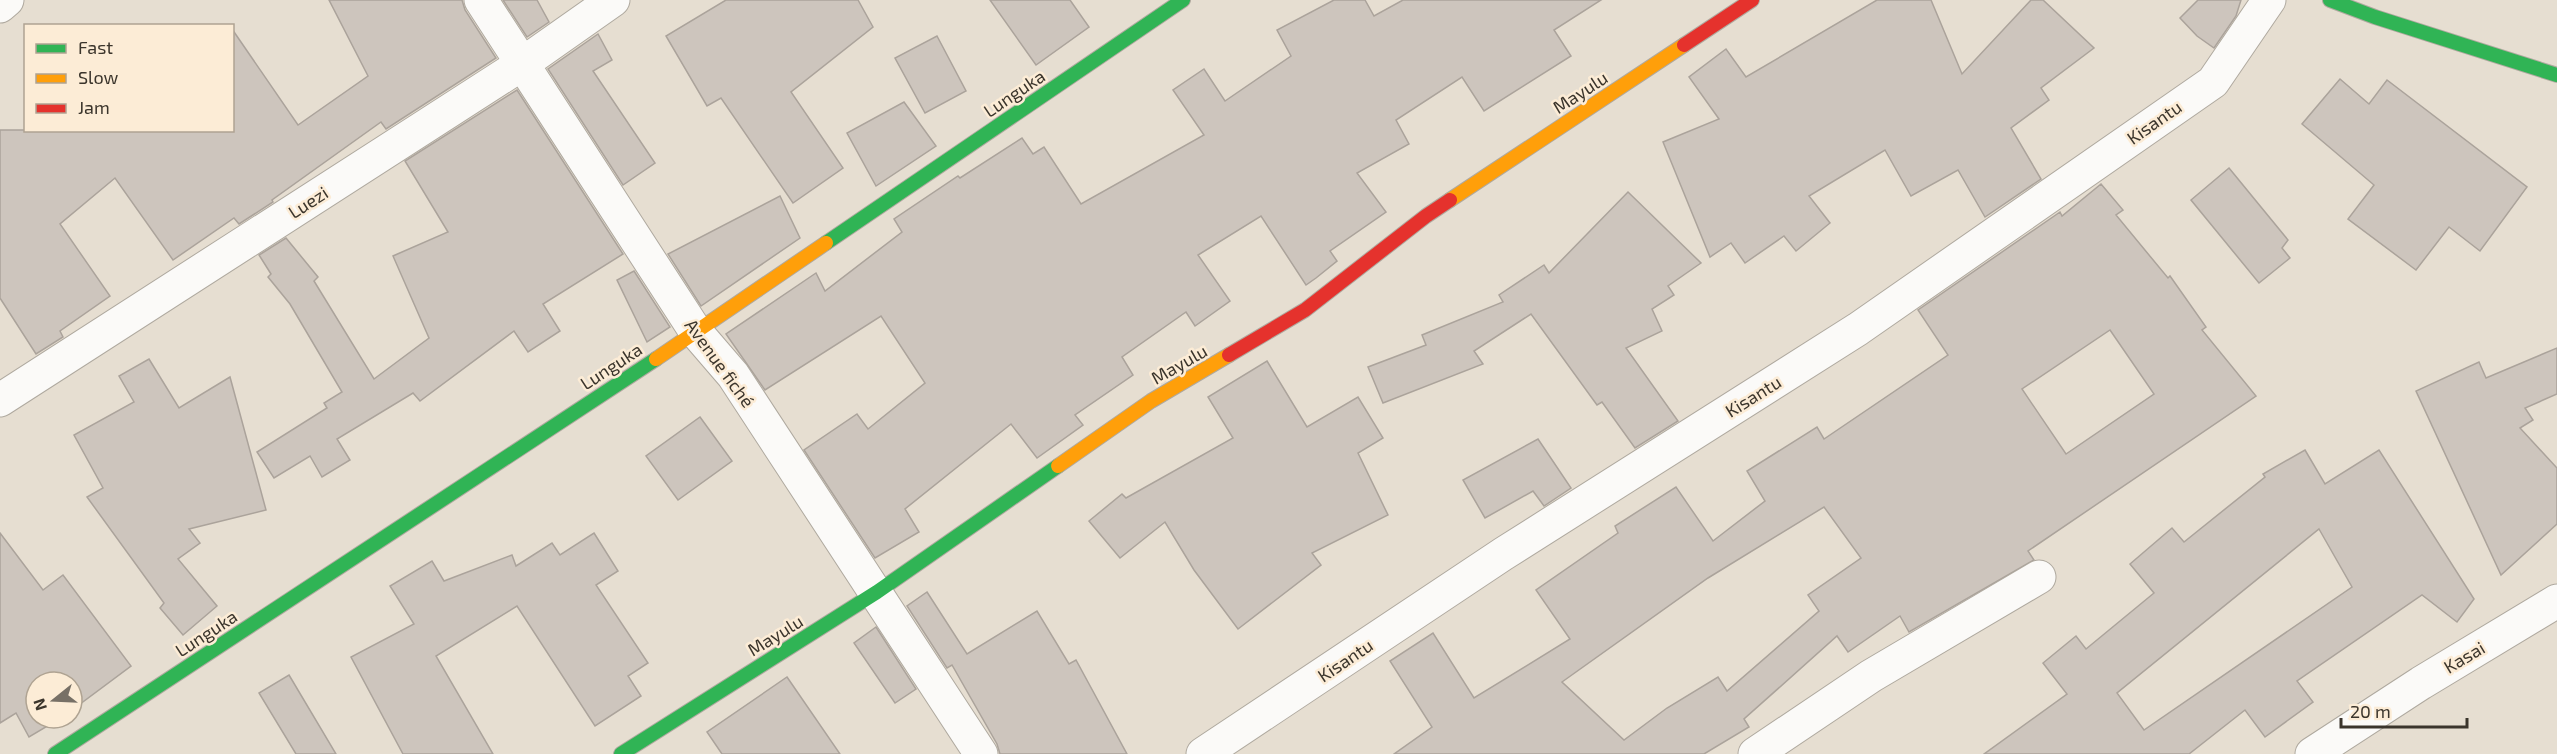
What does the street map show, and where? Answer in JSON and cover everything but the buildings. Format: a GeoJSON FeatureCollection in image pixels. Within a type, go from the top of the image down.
{"type":"FeatureCollection","features":[{"type":"Feature","properties":{"kind":"street"},"geometry":{"type":"LineString","coordinates":[[0,6],[8,0]]}},
{"type":"Feature","properties":{"kind":"street","name":"Avenue fiché"},"geometry":{"type":"LineString","coordinates":[[481,0],[696,332],[733,375],[777,446],[877,592],[981,754]]}},
{"type":"Feature","properties":{"kind":"street","name":"Luezi"},"geometry":{"type":"LineString","coordinates":[[0,400],[522,64],[613,0]]}},
{"type":"Feature","properties":{"kind":"street","name":"Lunguka"},"geometry":{"type":"LineString","coordinates":[[55,754],[696,332],[1183,0]]}},
{"type":"Feature","properties":{"kind":"street","name":"Mayulu"},"geometry":{"type":"LineString","coordinates":[[621,754],[877,592],[1151,401],[1305,310],[1426,216],[1752,0]]}},
{"type":"Feature","properties":{"kind":"street","name":"Kisantu"},"geometry":{"type":"LineString","coordinates":[[1203,754],[1503,554],[1858,329],[2213,82],[2269,0]]}},
{"type":"Feature","properties":{"kind":"street"},"geometry":{"type":"LineString","coordinates":[[2330,0],[2375,17],[2557,75]]}},
{"type":"Feature","properties":{"kind":"street"},"geometry":{"type":"LineString","coordinates":[[1755,754],[1871,676],[2039,577]]}},
{"type":"Feature","properties":{"kind":"street","name":"Kasai"},"geometry":{"type":"LineString","coordinates":[[2312,754],[2421,683],[2557,601]]}},
{"type":"Feature","properties":{"kind":"traffic: fast"},"geometry":{"type":"LineString","coordinates":[[826,243],[1183,0]]}},
{"type":"Feature","properties":{"kind":"traffic: fast"},"geometry":{"type":"LineString","coordinates":[[2330,0],[2375,17],[2557,75]]}},
{"type":"Feature","properties":{"kind":"traffic: fast"},"geometry":{"type":"LineString","coordinates":[[55,754],[656,359]]}},
{"type":"Feature","properties":{"kind":"traffic: fast"},"geometry":{"type":"LineString","coordinates":[[621,754],[877,592],[1058,466]]}},
{"type":"Feature","properties":{"kind":"traffic: slow"},"geometry":{"type":"LineString","coordinates":[[1450,200],[1684,45]]}},
{"type":"Feature","properties":{"kind":"traffic: slow"},"geometry":{"type":"LineString","coordinates":[[656,359],[826,243]]}},
{"type":"Feature","properties":{"kind":"traffic: slow"},"geometry":{"type":"LineString","coordinates":[[1058,466],[1151,401],[1229,355]]}},
{"type":"Feature","properties":{"kind":"traffic: jam"},"geometry":{"type":"LineString","coordinates":[[1684,45],[1752,0]]}},
{"type":"Feature","properties":{"kind":"traffic: jam"},"geometry":{"type":"LineString","coordinates":[[1229,355],[1305,310],[1450,200]]}}]}
